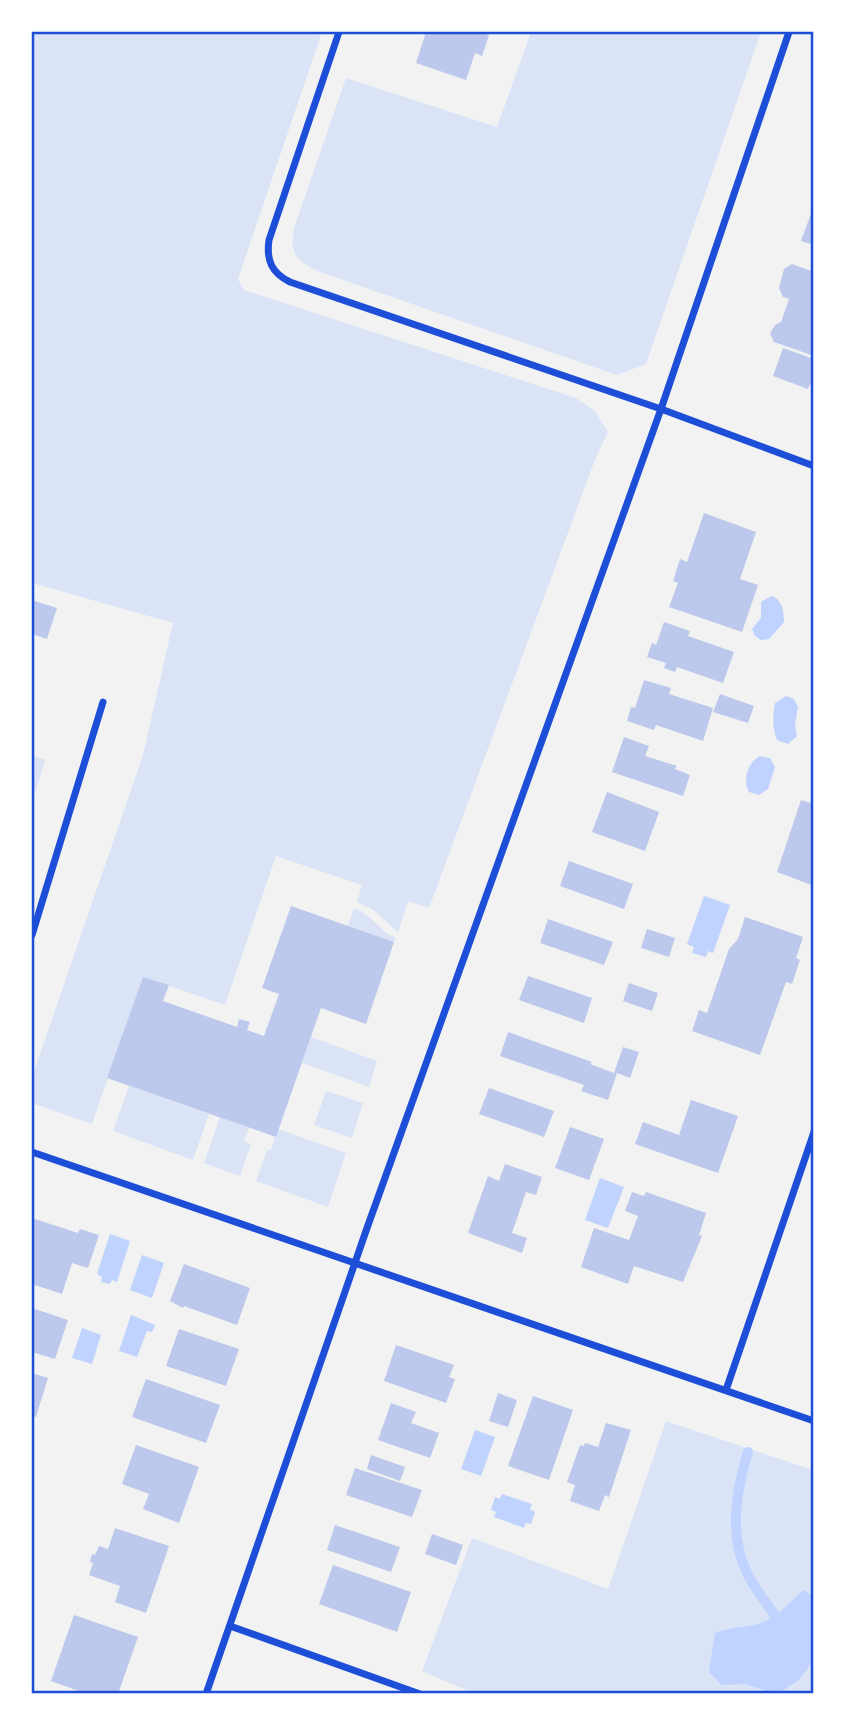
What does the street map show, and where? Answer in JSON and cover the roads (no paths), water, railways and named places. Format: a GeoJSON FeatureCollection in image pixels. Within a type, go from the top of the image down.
{"type":"FeatureCollection","features":[{"type":"Feature","properties":{"kind":"street"},"geometry":{"type":"LineString","coordinates":[[339,32],[269,240],[267,253],[270,266],[278,276],[661,409],[814,466]]}},
{"type":"Feature","properties":{"kind":"street"},"geometry":{"type":"LineString","coordinates":[[206,1693],[355,1264],[661,409],[789,32]]}},
{"type":"Feature","properties":{"kind":"street"},"geometry":{"type":"LineString","coordinates":[[32,936],[103,702]]}},
{"type":"Feature","properties":{"kind":"street"},"geometry":{"type":"LineString","coordinates":[[726,1390],[814,1132]]}},
{"type":"Feature","properties":{"kind":"street"},"geometry":{"type":"LineString","coordinates":[[32,1152],[814,1422]]}},
{"type":"Feature","properties":{"kind":"street"},"geometry":{"type":"LineString","coordinates":[[230,1626],[420,1693]]}},
{"type":"Feature","properties":{"kind":"water"},"geometry":{"type":"Polygon","coordinates":[[[771,596],[780,602],[784,622],[769,639],[761,640],[755,636],[752,629],[761,618],[761,602],[771,596]]]}},
{"type":"Feature","properties":{"kind":"water"},"geometry":{"type":"Polygon","coordinates":[[[786,696],[794,699],[798,707],[795,725],[797,736],[788,744],[777,740],[773,722],[775,703],[786,696]]]}},
{"type":"Feature","properties":{"kind":"water"},"geometry":{"type":"Polygon","coordinates":[[[760,756],[770,758],[775,767],[768,789],[759,795],[749,792],[746,777],[749,767],[760,756]]]}},
{"type":"Feature","properties":{"kind":"water"},"geometry":{"type":"Polygon","coordinates":[[[704,896],[730,905],[713,953],[708,951],[706,957],[692,953],[694,947],[687,944],[704,896]]]}},
{"type":"Feature","properties":{"kind":"water"},"geometry":{"type":"Polygon","coordinates":[[[600,1178],[624,1187],[608,1228],[585,1220],[600,1178]]]}},
{"type":"Feature","properties":{"kind":"water"},"geometry":{"type":"Polygon","coordinates":[[[110,1234],[130,1241],[117,1282],[112,1280],[110,1284],[101,1282],[102,1277],[97,1274],[110,1234]]]}},
{"type":"Feature","properties":{"kind":"water"},"geometry":{"type":"Polygon","coordinates":[[[142,1255],[164,1263],[152,1298],[130,1290],[142,1255]]]}},
{"type":"Feature","properties":{"kind":"water"},"geometry":{"type":"Polygon","coordinates":[[[131,1315],[155,1325],[152,1332],[147,1331],[137,1357],[119,1351],[131,1315]]]}},
{"type":"Feature","properties":{"kind":"water"},"geometry":{"type":"Polygon","coordinates":[[[82,1328],[101,1335],[92,1364],[72,1358],[82,1328]]]}},
{"type":"Feature","properties":{"kind":"water"},"geometry":{"type":"Polygon","coordinates":[[[475,1430],[495,1437],[481,1476],[461,1469],[475,1430]]]}},
{"type":"Feature","properties":{"kind":"water"},"geometry":{"type":"Polygon","coordinates":[[[502,1494],[532,1504],[530,1509],[535,1512],[531,1524],[526,1523],[524,1528],[494,1517],[496,1512],[491,1510],[495,1497],[500,1499],[502,1494]]]}},
{"type":"Feature","properties":{"kind":"water"},"geometry":{"type":"Polygon","coordinates":[[[803,1590],[813,1597],[813,1661],[799,1680],[779,1693],[765,1693],[764,1690],[745,1684],[722,1685],[709,1672],[715,1633],[765,1622],[803,1590]]]}},
{"type":"Feature","properties":{"kind":"waterway"},"geometry":{"type":"LineString","coordinates":[[748,1452],[737,1498],[738,1545],[748,1575],[775,1616]]}}]}
